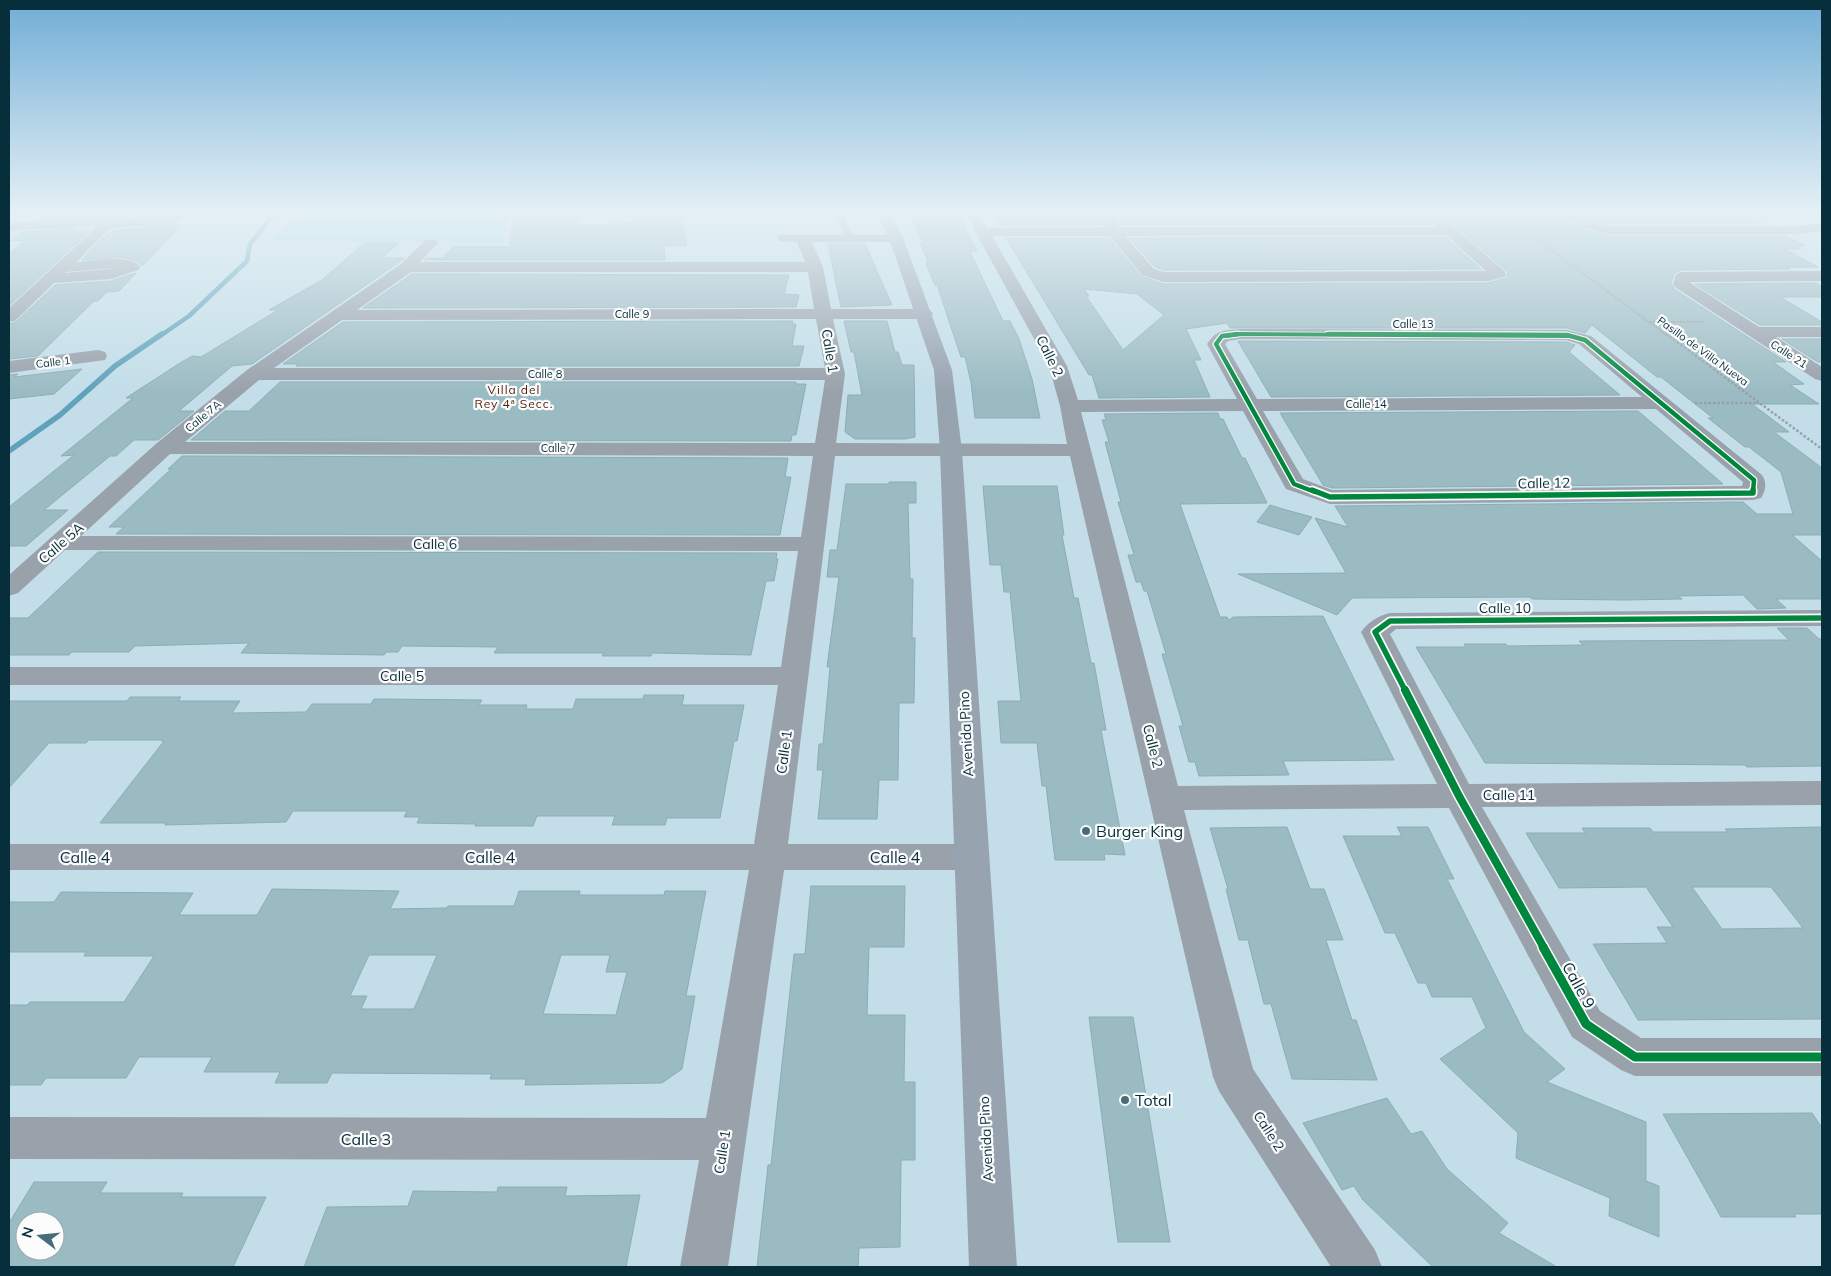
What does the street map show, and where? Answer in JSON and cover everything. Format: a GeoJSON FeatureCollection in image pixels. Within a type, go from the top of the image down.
{"type":"FeatureCollection","features":[{"type":"Feature","properties":{"kind":"main road","name":"Avenida Pino"},"geometry":{"type":"LineString","coordinates":[[908,273],[943,370],[952,451],[993,1267]]}},
{"type":"Feature","properties":{"kind":"street"},"geometry":{"type":"LineString","coordinates":[[9,317],[56,273]]}},
{"type":"Feature","properties":{"kind":"street"},"geometry":{"type":"LineString","coordinates":[[49,279],[116,273]]}},
{"type":"Feature","properties":{"kind":"street","name":"Calle 7A"},"geometry":{"type":"LineString","coordinates":[[113,497],[165,448],[254,374],[399,273]]}},
{"type":"Feature","properties":{"kind":"street","name":"Calle 1"},"geometry":{"type":"LineString","coordinates":[[704,1267],[769,856],[835,374],[816,273]]}},
{"type":"Feature","properties":{"kind":"street","name":"Calle 2"},"geometry":{"type":"LineString","coordinates":[[1006,273],[1058,366],[1070,406],[1079,450],[1234,1076],[1358,1267]]}},
{"type":"Feature","properties":{"kind":"street"},"geometry":{"type":"LineString","coordinates":[[1150,273],[1164,277],[1488,276],[1498,274],[1496,273]]}},
{"type":"Feature","properties":{"kind":"street","name":"Calle 21"},"geometry":{"type":"LineString","coordinates":[[1822,276],[1682,277],[1681,284],[1822,375]]}},
{"type":"Feature","properties":{"kind":"street","name":"Calle 9"},"geometry":{"type":"LineString","coordinates":[[340,315],[924,314]]}},
{"type":"Feature","properties":{"kind":"street"},"geometry":{"type":"LineString","coordinates":[[1756,332],[1822,332]]}},
{"type":"Feature","properties":{"kind":"street","name":"Calle 13"},"geometry":{"type":"LineString","coordinates":[[1251,405],[1216,344],[1222,336],[1240,334],[1567,334],[1585,340],[1661,403]]}},
{"type":"Feature","properties":{"kind":"street","name":"Calle 1"},"geometry":{"type":"LineString","coordinates":[[9,367],[98,356]]}},
{"type":"Feature","properties":{"kind":"street","name":"Calle 8"},"geometry":{"type":"LineString","coordinates":[[254,374],[835,374]]}},
{"type":"Feature","properties":{"kind":"street","name":"Calle 14"},"geometry":{"type":"LineString","coordinates":[[1070,406],[1661,403]]}},
{"type":"Feature","properties":{"kind":"street","name":"Calle 12"},"geometry":{"type":"LineString","coordinates":[[1251,405],[1294,484],[1330,497],[1753,493],[1754,480],[1661,403]]}},
{"type":"Feature","properties":{"kind":"street","name":"Calle 7"},"geometry":{"type":"LineString","coordinates":[[165,448],[1079,450]]}},
{"type":"Feature","properties":{"kind":"street","name":"Calle 5A"},"geometry":{"type":"LineString","coordinates":[[9,588],[113,497]]}},
{"type":"Feature","properties":{"kind":"street","name":"Calle 6"},"geometry":{"type":"LineString","coordinates":[[59,543],[812,544]]}},
{"type":"Feature","properties":{"kind":"street","name":"Calle 10"},"geometry":{"type":"LineString","coordinates":[[1458,796],[1375,632],[1390,621],[1822,618]]}},
{"type":"Feature","properties":{"kind":"street","name":"Calle 5"},"geometry":{"type":"LineString","coordinates":[[9,676],[795,676]]}},
{"type":"Feature","properties":{"kind":"street","name":"Calle 11"},"geometry":{"type":"LineString","coordinates":[[1166,798],[1822,793]]}},
{"type":"Feature","properties":{"kind":"street","name":"Calle 9"},"geometry":{"type":"LineString","coordinates":[[1458,796],[1586,1024],[1635,1057],[1822,1057]]}},
{"type":"Feature","properties":{"kind":"street","name":"Calle 4"},"geometry":{"type":"LineString","coordinates":[[9,857],[972,857]]}},
{"type":"Feature","properties":{"kind":"street","name":"Calle 3"},"geometry":{"type":"LineString","coordinates":[[9,1138],[724,1139]]}},
{"type":"Feature","properties":{"kind":"path"},"geometry":{"type":"LineString","coordinates":[[1649,322],[1740,322]]}},
{"type":"Feature","properties":{"kind":"path"},"geometry":{"type":"LineString","coordinates":[[1661,403],[1760,403]]}},
{"type":"Feature","properties":{"kind":"building"},"geometry":{"type":"Polygon","coordinates":[[[9,273],[45,273],[9,306],[9,273]]]}},
{"type":"Feature","properties":{"kind":"building"},"geometry":{"type":"Polygon","coordinates":[[[136,273],[119,291],[107,292],[98,301],[94,301],[38,356],[9,359],[9,324],[16,322],[55,285],[111,281],[136,273]]]}},
{"type":"Feature","properties":{"kind":"building"},"geometry":{"type":"Polygon","coordinates":[[[330,273],[384,273],[252,364],[232,366],[179,411],[194,411],[158,440],[134,440],[116,456],[110,456],[44,510],[68,510],[26,546],[9,546],[9,507],[74,455],[61,456],[133,398],[126,398],[192,356],[201,357],[278,310],[269,310],[322,280],[330,273]]]}},
{"type":"Feature","properties":{"kind":"building"},"geometry":{"type":"Polygon","coordinates":[[[834,273],[878,273],[892,305],[841,307],[834,273]]]}},
{"type":"Feature","properties":{"kind":"building"},"geometry":{"type":"Polygon","coordinates":[[[930,273],[980,273],[1003,321],[1010,321],[1019,339],[1032,379],[1040,418],[975,418],[971,382],[965,357],[961,357],[937,285],[935,285],[930,273]]]}},
{"type":"Feature","properties":{"kind":"building"},"geometry":{"type":"Polygon","coordinates":[[[1027,273],[1138,273],[1141,276],[1163,284],[1488,283],[1506,278],[1508,273],[1675,273],[1671,283],[1674,289],[1786,362],[1773,362],[1804,384],[1790,385],[1819,404],[1752,404],[1789,432],[1774,432],[1822,468],[1822,535],[1792,535],[1822,561],[1822,599],[1776,599],[1786,608],[1757,609],[1743,595],[1678,596],[1682,599],[1626,600],[1532,599],[1530,597],[1352,598],[1337,615],[1238,574],[1346,573],[1315,518],[1348,527],[1335,506],[1743,502],[1757,514],[1793,514],[1781,472],[1749,447],[1745,447],[1708,418],[1713,418],[1661,377],[1657,377],[1592,325],[1585,333],[1567,328],[1230,328],[1227,323],[1186,329],[1201,360],[1194,360],[1210,397],[1099,398],[1092,375],[1089,375],[1027,273]],[[1084,289],[1089,296],[1086,296],[1123,350],[1164,315],[1137,294],[1084,289]]]}},
{"type":"Feature","properties":{"kind":"building"},"geometry":{"type":"Polygon","coordinates":[[[412,274],[789,275],[784,294],[799,295],[796,307],[363,308],[412,274]]]}},
{"type":"Feature","properties":{"kind":"building"},"geometry":{"type":"Polygon","coordinates":[[[1816,283],[1822,287],[1822,297],[1780,297],[1822,322],[1822,325],[1760,325],[1695,284],[1816,283]]]}},
{"type":"Feature","properties":{"kind":"building"},"geometry":{"type":"Polygon","coordinates":[[[793,321],[792,324],[796,324],[792,346],[804,346],[799,366],[296,366],[299,364],[283,364],[343,322],[793,321]]]}},
{"type":"Feature","properties":{"kind":"building"},"geometry":{"type":"Polygon","coordinates":[[[844,321],[887,321],[895,352],[898,352],[902,365],[914,365],[915,437],[905,439],[855,439],[845,432],[848,395],[862,395],[854,352],[851,352],[844,321]]]}},
{"type":"Feature","properties":{"kind":"building"},"geometry":{"type":"Polygon","coordinates":[[[1782,339],[1822,339],[1822,362],[1818,362],[1782,339]]]}},
{"type":"Feature","properties":{"kind":"building"},"geometry":{"type":"Polygon","coordinates":[[[1238,341],[1566,342],[1575,345],[1569,352],[1620,395],[1271,397],[1238,341]]]}},
{"type":"Feature","properties":{"kind":"building"},"geometry":{"type":"Polygon","coordinates":[[[82,369],[54,394],[9,399],[9,375],[18,374],[14,377],[82,369]]]}},
{"type":"Feature","properties":{"kind":"building"},"geometry":{"type":"Polygon","coordinates":[[[280,382],[796,382],[796,384],[806,384],[796,435],[792,435],[791,441],[191,440],[225,411],[249,411],[280,382]]]}},
{"type":"Feature","properties":{"kind":"building"},"geometry":{"type":"Polygon","coordinates":[[[1638,411],[1723,484],[1332,488],[1323,485],[1280,413],[1638,411]]]}},
{"type":"Feature","properties":{"kind":"building"},"geometry":{"type":"Polygon","coordinates":[[[1218,413],[1220,419],[1223,419],[1242,458],[1245,458],[1267,503],[1180,504],[1220,617],[1227,617],[1229,620],[1233,617],[1323,616],[1394,760],[1283,761],[1289,775],[1199,776],[1195,762],[1189,762],[1179,726],[1183,726],[1162,654],[1166,654],[1147,591],[1144,591],[1141,582],[1136,582],[1128,555],[1134,555],[1118,502],[1121,502],[1105,442],[1109,442],[1102,420],[1106,420],[1104,414],[1218,413]]]}},
{"type":"Feature","properties":{"kind":"building"},"geometry":{"type":"Polygon","coordinates":[[[182,456],[788,458],[785,477],[791,477],[780,535],[116,534],[124,527],[109,527],[171,469],[168,469],[182,456]]]}},
{"type":"Feature","properties":{"kind":"building"},"geometry":{"type":"Polygon","coordinates":[[[889,482],[916,482],[916,503],[908,503],[910,579],[913,579],[912,638],[915,638],[914,703],[899,703],[898,780],[879,780],[877,819],[818,819],[823,770],[817,770],[819,744],[823,744],[830,667],[827,667],[839,577],[827,577],[830,550],[837,550],[846,484],[889,484],[889,482]]]}},
{"type":"Feature","properties":{"kind":"building"},"geometry":{"type":"Polygon","coordinates":[[[983,486],[1057,486],[1064,535],[1062,535],[1074,598],[1078,598],[1091,663],[1094,663],[1106,730],[1101,730],[1125,855],[1104,854],[1105,860],[1055,860],[1046,786],[1042,786],[1037,743],[1001,743],[998,701],[1021,701],[1010,592],[1004,592],[1001,565],[990,565],[983,486]]]}},
{"type":"Feature","properties":{"kind":"building"},"geometry":{"type":"Polygon","coordinates":[[[1270,505],[1312,517],[1299,535],[1257,522],[1270,505]]]}},
{"type":"Feature","properties":{"kind":"building"},"geometry":{"type":"Polygon","coordinates":[[[98,552],[777,553],[776,559],[778,559],[774,581],[766,581],[751,655],[652,653],[651,656],[602,656],[604,653],[494,653],[498,647],[402,646],[398,652],[386,652],[384,655],[241,653],[249,643],[135,646],[129,652],[72,652],[69,655],[9,655],[9,618],[28,618],[98,552]]]}},
{"type":"Feature","properties":{"kind":"building"},"geometry":{"type":"Polygon","coordinates":[[[1777,628],[1807,628],[1819,639],[1822,639],[1822,766],[1747,767],[1745,765],[1485,763],[1416,647],[1466,647],[1464,644],[1506,644],[1507,646],[1583,645],[1579,641],[1789,640],[1777,628]]]}},
{"type":"Feature","properties":{"kind":"building"},"geometry":{"type":"Polygon","coordinates":[[[644,695],[684,695],[682,705],[744,705],[737,741],[734,741],[720,818],[667,818],[665,825],[612,825],[615,816],[537,816],[533,826],[475,826],[476,824],[417,823],[420,817],[404,817],[407,811],[293,811],[286,822],[165,825],[166,823],[100,823],[164,741],[162,740],[89,740],[86,743],[49,743],[9,788],[9,701],[127,701],[130,697],[181,697],[178,701],[240,701],[232,713],[306,712],[312,704],[371,704],[374,699],[482,700],[479,705],[527,705],[526,709],[573,709],[576,699],[643,699],[644,695]]]}},
{"type":"Feature","properties":{"kind":"building"},"geometry":{"type":"Polygon","coordinates":[[[1287,827],[1310,889],[1324,889],[1343,940],[1326,940],[1352,1020],[1356,1020],[1377,1080],[1292,1079],[1271,1004],[1264,1004],[1248,940],[1239,940],[1226,889],[1228,889],[1210,828],[1287,827]]]}},
{"type":"Feature","properties":{"kind":"building"},"geometry":{"type":"Polygon","coordinates":[[[1397,827],[1428,827],[1454,879],[1447,879],[1524,1032],[1565,1069],[1547,1082],[1646,1122],[1646,1181],[1659,1186],[1659,1237],[1609,1216],[1610,1198],[1516,1158],[1518,1133],[1440,1059],[1486,1028],[1472,997],[1432,997],[1426,983],[1418,983],[1395,933],[1385,933],[1343,836],[1402,836],[1397,827]]]}},
{"type":"Feature","properties":{"kind":"building"},"geometry":{"type":"Polygon","coordinates":[[[1822,827],[1822,1019],[1638,1020],[1593,944],[1667,943],[1657,927],[1673,927],[1646,887],[1559,888],[1526,833],[1585,833],[1582,828],[1650,828],[1653,832],[1728,832],[1725,829],[1822,827]],[[1692,887],[1722,929],[1803,928],[1771,887],[1692,887]]]}},
{"type":"Feature","properties":{"kind":"building"},"geometry":{"type":"Polygon","coordinates":[[[811,886],[905,886],[904,947],[869,947],[867,1015],[905,1015],[904,1082],[915,1082],[915,1160],[901,1160],[900,1247],[859,1248],[858,1267],[757,1267],[768,1165],[771,1165],[794,954],[805,954],[811,886]]]}},
{"type":"Feature","properties":{"kind":"building"},"geometry":{"type":"Polygon","coordinates":[[[272,889],[399,891],[390,909],[447,908],[448,906],[514,906],[519,891],[580,891],[579,895],[664,895],[665,891],[706,891],[686,996],[695,996],[682,1069],[662,1083],[525,1085],[526,1079],[490,1079],[492,1074],[332,1073],[327,1083],[275,1083],[280,1072],[204,1072],[212,1057],[139,1057],[126,1078],[46,1078],[41,1085],[9,1085],[9,1005],[27,1005],[30,1002],[124,1002],[154,956],[84,956],[86,952],[9,952],[9,902],[54,902],[61,892],[193,893],[179,915],[257,915],[272,889]],[[369,955],[350,996],[367,996],[361,1009],[414,1009],[437,955],[369,955]],[[561,955],[543,1014],[616,1015],[627,972],[606,972],[610,955],[561,955]]]}},
{"type":"Feature","properties":{"kind":"building"},"geometry":{"type":"Polygon","coordinates":[[[1089,1017],[1133,1017],[1170,1242],[1118,1242],[1089,1017]]]}},
{"type":"Feature","properties":{"kind":"building"},"geometry":{"type":"Polygon","coordinates":[[[1387,1098],[1411,1134],[1422,1131],[1447,1169],[1508,1223],[1499,1233],[1557,1267],[1433,1267],[1363,1200],[1354,1186],[1342,1190],[1303,1123],[1387,1098]]]}},
{"type":"Feature","properties":{"kind":"building"},"geometry":{"type":"Polygon","coordinates":[[[1812,1113],[1822,1128],[1822,1214],[1794,1214],[1796,1217],[1721,1217],[1663,1114],[1812,1113]]]}},
{"type":"Feature","properties":{"kind":"building"},"geometry":{"type":"Polygon","coordinates":[[[34,1182],[107,1182],[100,1193],[183,1193],[181,1197],[266,1197],[233,1267],[9,1267],[9,1223],[15,1213],[15,1261],[65,1261],[65,1211],[16,1211],[34,1182]]]}},
{"type":"Feature","properties":{"kind":"building"},"geometry":{"type":"Polygon","coordinates":[[[498,1187],[567,1187],[565,1196],[640,1195],[626,1267],[304,1267],[327,1207],[408,1206],[413,1191],[497,1192],[498,1187]]]}},
{"type":"Feature","properties":{"kind":"waterway"},"geometry":{"type":"LineString","coordinates":[[160,336],[189,316],[235,273]]}},
{"type":"Feature","properties":{"kind":"waterway"},"geometry":{"type":"LineString","coordinates":[[9,451],[60,415],[115,366],[162,334]]}},
{"type":"Feature","properties":{"kind":"cycle path"},"geometry":{"type":"LineString","coordinates":[[1240,334],[1567,335],[1585,340],[1754,480],[1753,493],[1330,497],[1294,484],[1216,344],[1222,336],[1240,334]]}},
{"type":"Feature","properties":{"kind":"cycle path"},"geometry":{"type":"LineString","coordinates":[[1822,618],[1390,621],[1375,632],[1459,796],[1586,1024],[1635,1057],[1822,1057]]}},
{"type":"Feature","properties":{"kind":"place","name":"Burger King"},"geometry":{"type":"Point","coordinates":[1086,831]}},
{"type":"Feature","properties":{"kind":"place","name":"Total"},"geometry":{"type":"Point","coordinates":[1125,1100]}},
{"type":"Feature","properties":{"kind":"district","name":"Villa del Rey 4ª Secc."},"geometry":{"type":"Point","coordinates":[514,397]}}]}
